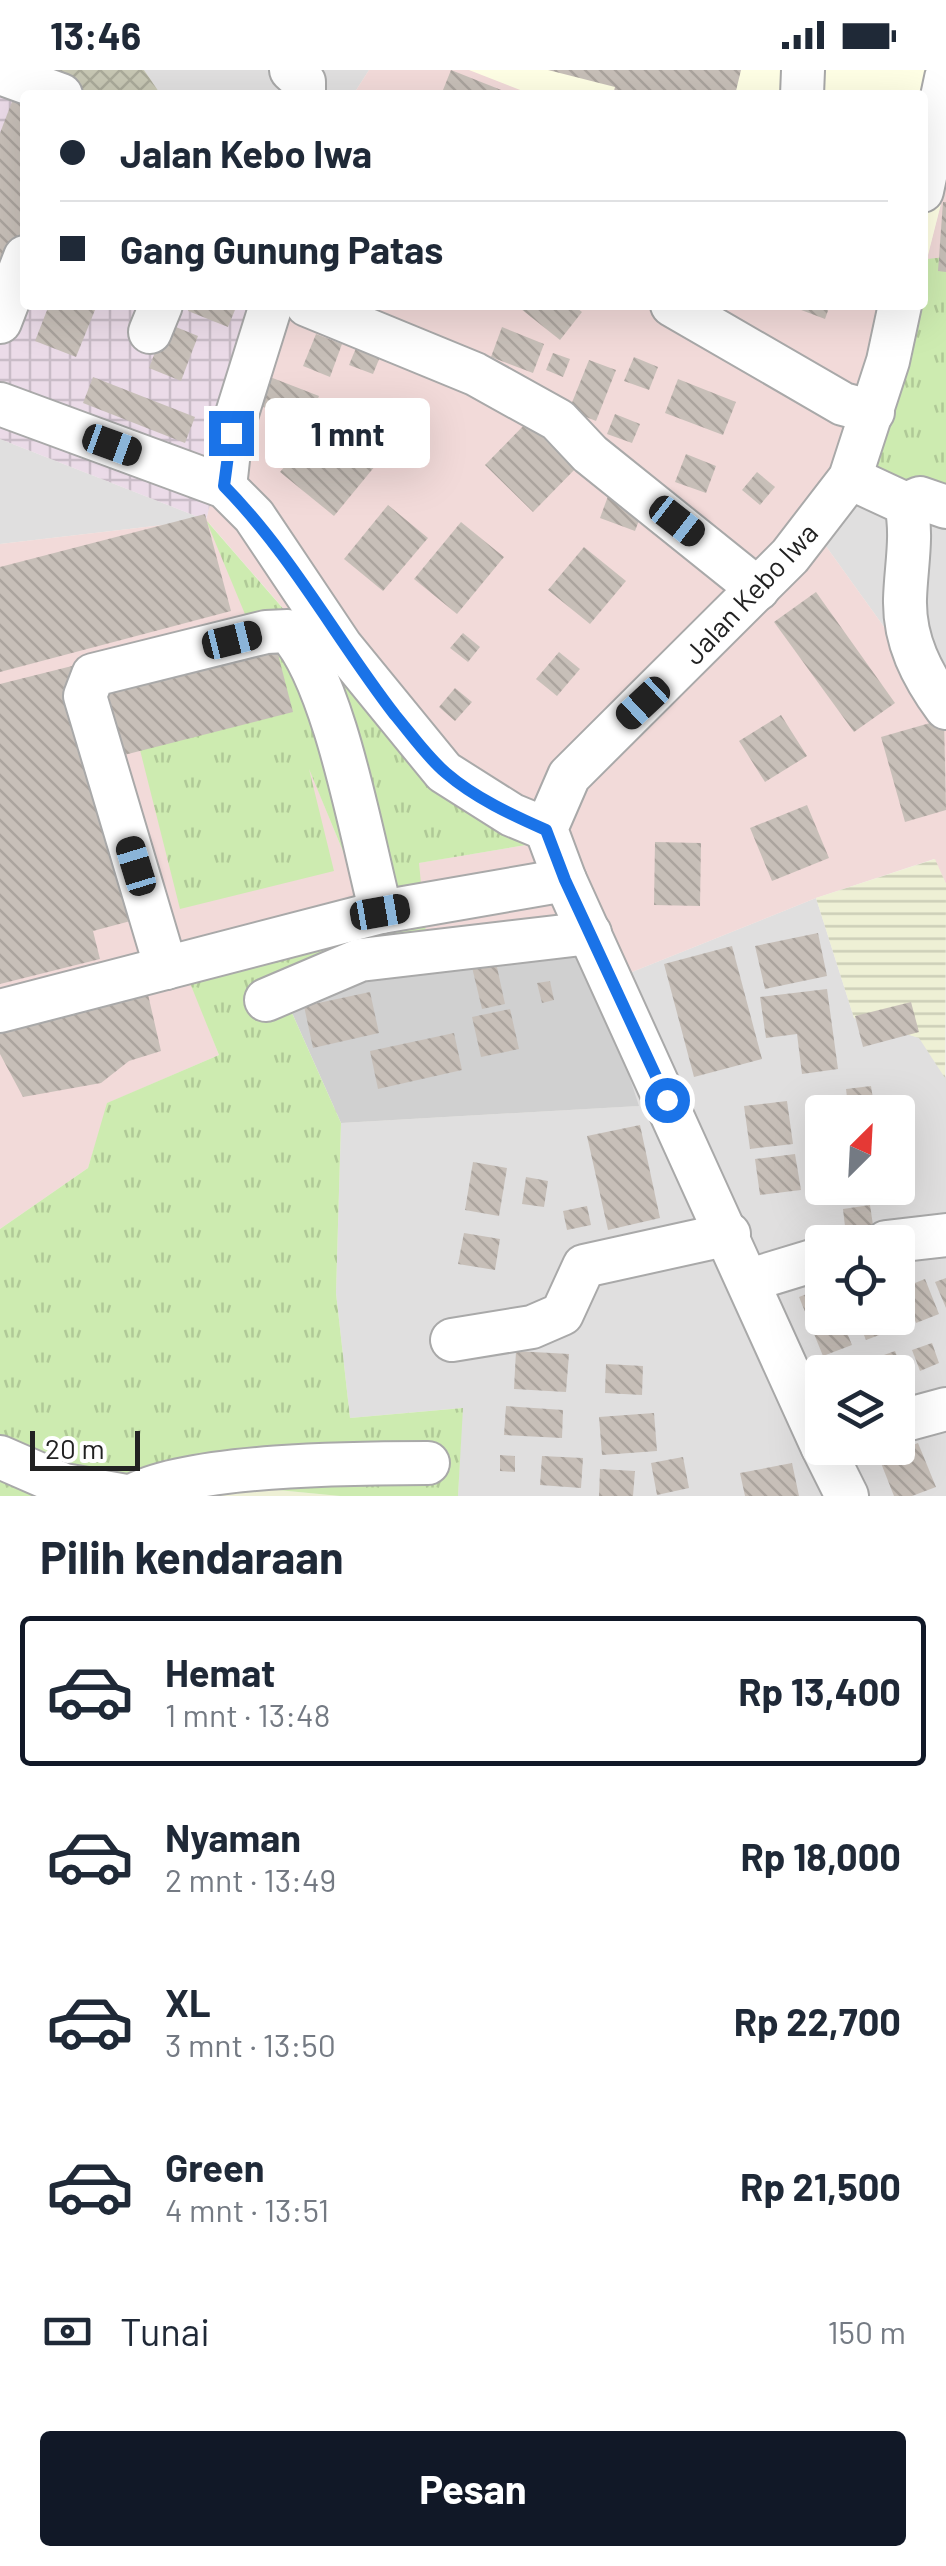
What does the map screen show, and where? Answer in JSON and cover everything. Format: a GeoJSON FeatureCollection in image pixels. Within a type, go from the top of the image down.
{"type":"FeatureCollection","features":[{"type":"Feature","properties":{"kind":"street"},"geometry":{"type":"LineString","coordinates":[[291,70],[304,82],[304,90]]}},
{"type":"Feature","properties":{"kind":"street"},"geometry":{"type":"LineString","coordinates":[[0,73],[48,90]]}},
{"type":"Feature","properties":{"kind":"street"},"geometry":{"type":"LineString","coordinates":[[928,154],[946,78]]}},
{"type":"Feature","properties":{"kind":"street"},"geometry":{"type":"LineString","coordinates":[[0,322],[20,270]]}},
{"type":"Feature","properties":{"kind":"street"},"geometry":{"type":"LineString","coordinates":[[224,486],[231,433],[269,310]]}},
{"type":"Feature","properties":{"kind":"street"},"geometry":{"type":"LineString","coordinates":[[319,310],[474,374],[558,420],[590,454],[758,590]]}},
{"type":"Feature","properties":{"kind":"street"},"geometry":{"type":"LineString","coordinates":[[681,310],[843,404],[873,412]]}},
{"type":"Feature","properties":{"kind":"street","name":"Jalan Kebo Iwa"},"geometry":{"type":"LineString","coordinates":[[546,830],[557,795],[589,754],[758,590],[790,556],[850,478],[873,412],[899,310]]}},
{"type":"Feature","properties":{"kind":"street"},"geometry":{"type":"LineString","coordinates":[[0,404],[224,486],[254,516],[341,646],[444,772],[512,815],[546,830],[565,880],[805,1405]]}},
{"type":"Feature","properties":{"kind":"street"},"geometry":{"type":"LineString","coordinates":[[850,478],[926,506],[911,526],[905,602],[908,642],[927,682],[946,708]]}},
{"type":"Feature","properties":{"kind":"street"},"geometry":{"type":"LineString","coordinates":[[166,968],[84,696],[93,675],[288,630],[301,644],[322,684],[380,912]]}},
{"type":"Feature","properties":{"kind":"street"},"geometry":{"type":"LineString","coordinates":[[0,1011],[380,912],[565,880]]}},
{"type":"Feature","properties":{"kind":"street"},"geometry":{"type":"LineString","coordinates":[[266,1000],[360,960],[590,933]]}},
{"type":"Feature","properties":{"kind":"street"},"geometry":{"type":"LineString","coordinates":[[452,1340],[532,1327],[562,1314],[584,1266],[729,1234]]}},
{"type":"Feature","properties":{"kind":"street"},"geometry":{"type":"LineString","coordinates":[[915,1239],[946,1235]]}},
{"type":"Feature","properties":{"kind":"street"},"geometry":{"type":"LineString","coordinates":[[750,1280],[805,1263]]}},
{"type":"Feature","properties":{"kind":"street"},"geometry":{"type":"LineString","coordinates":[[915,1417],[946,1408]]}},
{"type":"Feature","properties":{"kind":"street"},"geometry":{"type":"LineString","coordinates":[[0,1458],[64,1485],[129,1496],[149,1486],[197,1479],[365,1479],[428,1463]]}},
{"type":"Feature","properties":{"kind":"street"},"geometry":{"type":"LineString","coordinates":[[832,1465],[847,1496]]}},
{"type":"Feature","properties":{"kind":"shaded area"},"geometry":{"type":"Polygon","coordinates":[[[0,70],[20,90],[20,310],[260,310],[206,520],[0,439],[0,70]]]}},
{"type":"Feature","properties":{"kind":"shaded area"},"geometry":{"type":"Polygon","coordinates":[[[44,70],[144,70],[158,90],[53,90],[44,70]]]}},
{"type":"Feature","properties":{"kind":"shaded area"},"geometry":{"type":"Polygon","coordinates":[[[144,70],[369,70],[356,90],[158,90],[144,70]]]}},
{"type":"Feature","properties":{"kind":"shaded area"},"geometry":{"type":"Polygon","coordinates":[[[369,70],[496,70],[529,90],[356,90],[369,70]]]}},
{"type":"Feature","properties":{"kind":"shaded area"},"geometry":{"type":"Polygon","coordinates":[[[469,70],[946,70],[946,184],[928,255],[928,90],[520,90],[469,70]]]}},
{"type":"Feature","properties":{"kind":"shaded area"},"geometry":{"type":"Polygon","coordinates":[[[946,184],[946,257],[928,260],[946,184]]]}},
{"type":"Feature","properties":{"kind":"shaded area"},"geometry":{"type":"Polygon","coordinates":[[[260,310],[910,310],[810,524],[946,713],[946,884],[934,859],[816,898],[622,976],[428,954],[418,863],[544,842],[354,690],[209,523],[373,925],[191,983],[219,1055],[108,1103],[88,1168],[0,1229],[0,544],[206,520],[260,310]]]}},
{"type":"Feature","properties":{"kind":"shaded area"},"geometry":{"type":"Polygon","coordinates":[[[0,439],[206,520],[0,544],[0,439]]]}},
{"type":"Feature","properties":{"kind":"shaded area"},"geometry":{"type":"Polygon","coordinates":[[[855,480],[946,516],[946,713],[810,524],[855,480]]]}},
{"type":"Feature","properties":{"kind":"shaded area"},"geometry":{"type":"Polygon","coordinates":[[[935,859],[946,884],[945,1078],[919,1038],[854,1018],[816,898],[935,859]]]}},
{"type":"Feature","properties":{"kind":"shaded area"},"geometry":{"type":"Polygon","coordinates":[[[816,898],[854,1018],[920,1038],[946,1077],[946,1496],[458,1496],[462,1408],[350,1418],[336,1293],[341,1123],[638,1106],[602,994],[622,976],[816,898]]]}},
{"type":"Feature","properties":{"kind":"shaded area"},"geometry":{"type":"Polygon","coordinates":[[[584,938],[639,1106],[341,1123],[280,986],[584,938]]]}},
{"type":"Feature","properties":{"kind":"shaded area"},"geometry":{"type":"Polygon","coordinates":[[[246,1487],[340,1496],[189,1496],[246,1487]]]}},
{"type":"Feature","properties":{"kind":"green space"},"geometry":{"type":"Polygon","coordinates":[[[946,257],[946,516],[855,480],[910,310],[928,310],[928,259],[946,257]]]}},
{"type":"Feature","properties":{"kind":"green space"},"geometry":{"type":"Polygon","coordinates":[[[206,520],[354,690],[544,842],[419,863],[428,954],[280,986],[341,1123],[336,1293],[350,1418],[463,1408],[458,1496],[340,1496],[246,1487],[189,1496],[0,1496],[0,1229],[88,1168],[107,1103],[219,1055],[190,983],[373,924],[309,769],[334,871],[180,909],[140,750],[286,713],[206,520]]]}},
{"type":"Feature","properties":{"kind":"building"},"geometry":{"type":"Polygon","coordinates":[[[451,70],[501,90],[443,90],[451,70]]]}},
{"type":"Feature","properties":{"kind":"building"},"geometry":{"type":"Polygon","coordinates":[[[548,70],[741,70],[736,90],[614,90],[615,87],[548,70]]]}},
{"type":"Feature","properties":{"kind":"building"},"geometry":{"type":"Polygon","coordinates":[[[18,86],[21,90],[20,245],[0,299],[0,133],[18,86]]]}},
{"type":"Feature","properties":{"kind":"building"},"geometry":{"type":"Polygon","coordinates":[[[946,202],[946,272],[938,271],[946,202]]]}},
{"type":"Feature","properties":{"kind":"building"},"geometry":{"type":"Polygon","coordinates":[[[47,310],[95,310],[76,357],[35,341],[47,310]]]}},
{"type":"Feature","properties":{"kind":"building"},"geometry":{"type":"Polygon","coordinates":[[[188,310],[235,310],[228,327],[188,310]]]}},
{"type":"Feature","properties":{"kind":"building"},"geometry":{"type":"Polygon","coordinates":[[[522,310],[582,312],[560,340],[522,310]]]}},
{"type":"Feature","properties":{"kind":"building"},"geometry":{"type":"Polygon","coordinates":[[[801,310],[828,310],[825,319],[801,310]]]}},
{"type":"Feature","properties":{"kind":"building"},"geometry":{"type":"Polygon","coordinates":[[[166,323],[198,336],[181,381],[149,368],[166,323]]]}},
{"type":"Feature","properties":{"kind":"building"},"geometry":{"type":"Polygon","coordinates":[[[502,327],[544,344],[533,373],[491,357],[502,327]]]}},
{"type":"Feature","properties":{"kind":"building"},"geometry":{"type":"Polygon","coordinates":[[[316,334],[342,344],[330,377],[303,366],[316,334]]]}},
{"type":"Feature","properties":{"kind":"building"},"geometry":{"type":"Polygon","coordinates":[[[356,348],[380,357],[373,374],[349,365],[356,348]]]}},
{"type":"Feature","properties":{"kind":"building"},"geometry":{"type":"Polygon","coordinates":[[[553,353],[570,359],[563,377],[546,370],[553,353]]]}},
{"type":"Feature","properties":{"kind":"building"},"geometry":{"type":"Polygon","coordinates":[[[634,357],[658,367],[649,390],[624,381],[634,357]]]}},
{"type":"Feature","properties":{"kind":"building"},"geometry":{"type":"Polygon","coordinates":[[[589,360],[616,370],[596,421],[569,410],[589,360]]]}},
{"type":"Feature","properties":{"kind":"building"},"geometry":{"type":"Polygon","coordinates":[[[93,377],[195,417],[185,443],[83,403],[93,377]]]}},
{"type":"Feature","properties":{"kind":"building"},"geometry":{"type":"Polygon","coordinates":[[[270,377],[319,396],[308,424],[258,405],[270,377]]]}},
{"type":"Feature","properties":{"kind":"building"},"geometry":{"type":"Polygon","coordinates":[[[678,379],[736,402],[723,435],[665,413],[678,379]]]}},
{"type":"Feature","properties":{"kind":"building"},"geometry":{"type":"Polygon","coordinates":[[[615,414],[640,424],[632,443],[607,434],[615,414]]]}},
{"type":"Feature","properties":{"kind":"building"},"geometry":{"type":"Polygon","coordinates":[[[327,416],[380,460],[334,516],[280,472],[327,416]]]}},
{"type":"Feature","properties":{"kind":"building"},"geometry":{"type":"Polygon","coordinates":[[[533,416],[581,463],[533,512],[485,465],[533,416]]]}},
{"type":"Feature","properties":{"kind":"building"},"geometry":{"type":"Polygon","coordinates":[[[686,454],[716,466],[706,493],[675,482],[686,454]]]}},
{"type":"Feature","properties":{"kind":"building"},"geometry":{"type":"Polygon","coordinates":[[[757,472],[775,487],[760,505],[742,490],[757,472]]]}},
{"type":"Feature","properties":{"kind":"building"},"geometry":{"type":"Polygon","coordinates":[[[611,488],[646,502],[635,531],[600,518],[611,488]]]}},
{"type":"Feature","properties":{"kind":"building"},"geometry":{"type":"Polygon","coordinates":[[[388,505],[428,538],[383,591],[344,559],[388,505]]]}},
{"type":"Feature","properties":{"kind":"building"},"geometry":{"type":"Polygon","coordinates":[[[205,514],[231,611],[0,672],[0,567],[205,514]]]}},
{"type":"Feature","properties":{"kind":"building"},"geometry":{"type":"Polygon","coordinates":[[[461,522],[504,557],[457,614],[414,579],[461,522]]]}},
{"type":"Feature","properties":{"kind":"building"},"geometry":{"type":"Polygon","coordinates":[[[584,547],[626,581],[590,624],[548,590],[584,547]]]}},
{"type":"Feature","properties":{"kind":"building"},"geometry":{"type":"Polygon","coordinates":[[[816,592],[895,703],[854,732],[774,622],[816,592]]]}},
{"type":"Feature","properties":{"kind":"building"},"geometry":{"type":"Polygon","coordinates":[[[463,633],[480,647],[468,662],[450,648],[463,633]]]}},
{"type":"Feature","properties":{"kind":"building"},"geometry":{"type":"Polygon","coordinates":[[[274,639],[293,712],[124,755],[105,681],[274,639]]]}},
{"type":"Feature","properties":{"kind":"building"},"geometry":{"type":"Polygon","coordinates":[[[559,652],[580,669],[557,696],[536,679],[559,652]]]}},
{"type":"Feature","properties":{"kind":"building"},"geometry":{"type":"Polygon","coordinates":[[[72,666],[138,919],[93,931],[100,959],[0,984],[0,684],[72,666]]]}},
{"type":"Feature","properties":{"kind":"building"},"geometry":{"type":"Polygon","coordinates":[[[455,688],[472,702],[455,721],[439,707],[455,688]]]}},
{"type":"Feature","properties":{"kind":"building"},"geometry":{"type":"Polygon","coordinates":[[[781,715],[807,756],[765,782],[739,741],[781,715]]]}},
{"type":"Feature","properties":{"kind":"building"},"geometry":{"type":"Polygon","coordinates":[[[944,719],[946,810],[905,822],[881,737],[944,719]]]}},
{"type":"Feature","properties":{"kind":"building"},"geometry":{"type":"Polygon","coordinates":[[[807,805],[829,858],[772,881],[750,828],[807,805]]]}},
{"type":"Feature","properties":{"kind":"building"},"geometry":{"type":"Polygon","coordinates":[[[655,842],[701,843],[700,906],[654,905],[655,842]]]}},
{"type":"Feature","properties":{"kind":"building"},"geometry":{"type":"Polygon","coordinates":[[[818,933],[827,976],[765,989],[755,946],[818,933]]]}},
{"type":"Feature","properties":{"kind":"building"},"geometry":{"type":"Polygon","coordinates":[[[732,946],[762,1059],[694,1077],[664,964],[732,946]]]}},
{"type":"Feature","properties":{"kind":"building"},"geometry":{"type":"Polygon","coordinates":[[[495,958],[505,1004],[482,1009],[471,963],[495,958]]]}},
{"type":"Feature","properties":{"kind":"building"},"geometry":{"type":"Polygon","coordinates":[[[550,981],[554,1000],[542,1003],[537,983],[550,981]]]}},
{"type":"Feature","properties":{"kind":"building"},"geometry":{"type":"Polygon","coordinates":[[[827,989],[838,1069],[802,1074],[797,1034],[766,1038],[760,997],[827,989]]]}},
{"type":"Feature","properties":{"kind":"building"},"geometry":{"type":"Polygon","coordinates":[[[147,990],[161,1051],[129,1061],[101,1083],[23,1097],[0,1054],[0,1021],[147,990]]]}},
{"type":"Feature","properties":{"kind":"building"},"geometry":{"type":"Polygon","coordinates":[[[370,992],[379,1033],[313,1048],[304,1006],[370,992]]]}},
{"type":"Feature","properties":{"kind":"building"},"geometry":{"type":"Polygon","coordinates":[[[911,1002],[919,1032],[863,1047],[855,1016],[911,1002]]]}},
{"type":"Feature","properties":{"kind":"building"},"geometry":{"type":"Polygon","coordinates":[[[510,1009],[519,1049],[481,1057],[472,1017],[510,1009]]]}},
{"type":"Feature","properties":{"kind":"building"},"geometry":{"type":"Polygon","coordinates":[[[454,1033],[462,1070],[378,1089],[370,1051],[454,1033]]]}},
{"type":"Feature","properties":{"kind":"building"},"geometry":{"type":"Polygon","coordinates":[[[871,1086],[872,1095],[847,1095],[846,1089],[871,1086]]]}},
{"type":"Feature","properties":{"kind":"building"},"geometry":{"type":"Polygon","coordinates":[[[787,1101],[793,1144],[750,1149],[744,1106],[787,1101]]]}},
{"type":"Feature","properties":{"kind":"building"},"geometry":{"type":"Polygon","coordinates":[[[640,1125],[660,1218],[608,1230],[587,1136],[640,1125]]]}},
{"type":"Feature","properties":{"kind":"building"},"geometry":{"type":"Polygon","coordinates":[[[795,1154],[801,1190],[760,1195],[755,1159],[795,1154]]]}},
{"type":"Feature","properties":{"kind":"building"},"geometry":{"type":"Polygon","coordinates":[[[473,1162],[507,1168],[499,1216],[465,1210],[473,1162]]]}},
{"type":"Feature","properties":{"kind":"building"},"geometry":{"type":"Polygon","coordinates":[[[526,1177],[548,1181],[544,1207],[522,1204],[526,1177]]]}},
{"type":"Feature","properties":{"kind":"building"},"geometry":{"type":"Polygon","coordinates":[[[870,1205],[873,1225],[845,1225],[843,1209],[870,1205]]]}},
{"type":"Feature","properties":{"kind":"building"},"geometry":{"type":"Polygon","coordinates":[[[587,1206],[591,1225],[567,1230],[563,1211],[587,1206]]]}},
{"type":"Feature","properties":{"kind":"building"},"geometry":{"type":"Polygon","coordinates":[[[464,1233],[500,1239],[495,1270],[458,1264],[464,1233]]]}},
{"type":"Feature","properties":{"kind":"building"},"geometry":{"type":"Polygon","coordinates":[[[946,1278],[946,1308],[935,1282],[946,1278]]]}},
{"type":"Feature","properties":{"kind":"building"},"geometry":{"type":"Polygon","coordinates":[[[925,1279],[939,1314],[916,1323],[915,1320],[915,1283],[925,1279]]]}},
{"type":"Feature","properties":{"kind":"building"},"geometry":{"type":"Polygon","coordinates":[[[814,1335],[848,1335],[852,1345],[823,1355],[814,1335]]]}},
{"type":"Feature","properties":{"kind":"building"},"geometry":{"type":"Polygon","coordinates":[[[932,1343],[939,1363],[920,1371],[912,1350],[932,1343]]]}},
{"type":"Feature","properties":{"kind":"building"},"geometry":{"type":"Polygon","coordinates":[[[516,1351],[569,1354],[566,1392],[514,1389],[516,1351]]]}},
{"type":"Feature","properties":{"kind":"building"},"geometry":{"type":"Polygon","coordinates":[[[606,1364],[643,1366],[642,1395],[605,1393],[606,1364]]]}},
{"type":"Feature","properties":{"kind":"building"},"geometry":{"type":"Polygon","coordinates":[[[506,1406],[563,1410],[562,1438],[504,1435],[506,1406]]]}},
{"type":"Feature","properties":{"kind":"building"},"geometry":{"type":"Polygon","coordinates":[[[654,1413],[657,1451],[602,1455],[599,1417],[654,1413]]]}},
{"type":"Feature","properties":{"kind":"building"},"geometry":{"type":"Polygon","coordinates":[[[918,1443],[936,1487],[912,1496],[894,1496],[882,1465],[915,1465],[918,1443]]]}},
{"type":"Feature","properties":{"kind":"building"},"geometry":{"type":"Polygon","coordinates":[[[500,1455],[515,1456],[515,1472],[500,1471],[500,1455]]]}},
{"type":"Feature","properties":{"kind":"building"},"geometry":{"type":"Polygon","coordinates":[[[542,1456],[583,1458],[581,1488],[540,1485],[542,1456]]]}},
{"type":"Feature","properties":{"kind":"building"},"geometry":{"type":"Polygon","coordinates":[[[683,1457],[689,1488],[657,1495],[651,1463],[683,1457]]]}},
{"type":"Feature","properties":{"kind":"building"},"geometry":{"type":"Polygon","coordinates":[[[792,1463],[799,1496],[745,1496],[740,1473],[792,1463]]]}},
{"type":"Feature","properties":{"kind":"building"},"geometry":{"type":"Polygon","coordinates":[[[600,1469],[635,1471],[633,1496],[599,1496],[600,1469]]]}},
{"type":"Feature","properties":{"kind":"route"},"geometry":{"type":"LineString","coordinates":[[231,433],[224,486],[254,516],[341,646],[408,731],[444,772],[465,788],[546,830],[565,880],[667,1100]]}}]}
